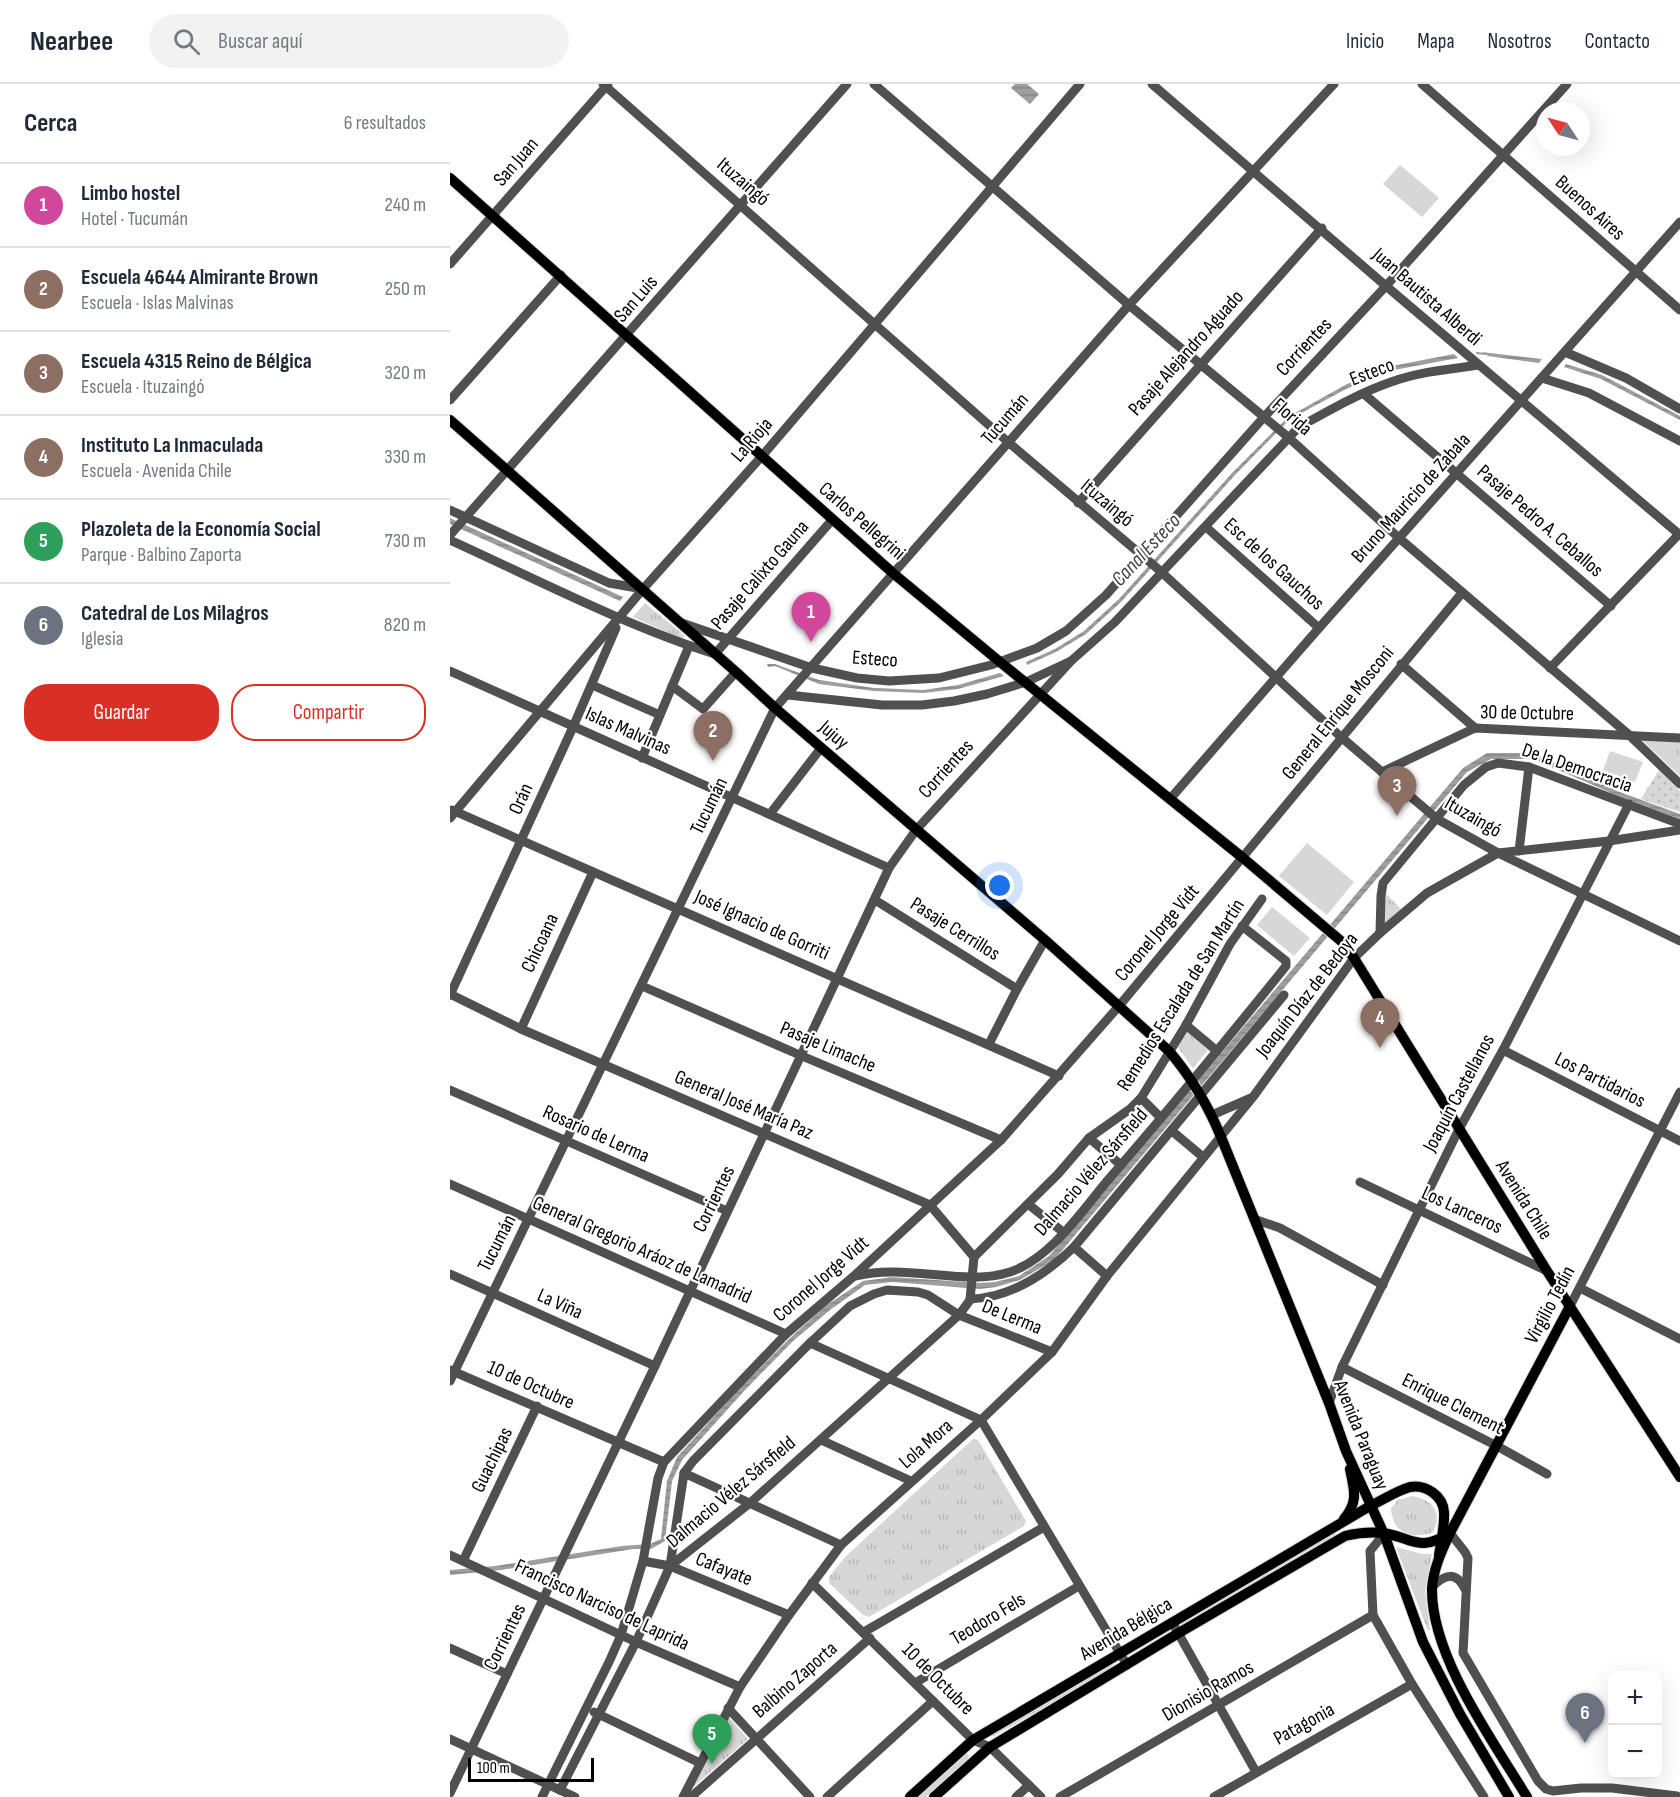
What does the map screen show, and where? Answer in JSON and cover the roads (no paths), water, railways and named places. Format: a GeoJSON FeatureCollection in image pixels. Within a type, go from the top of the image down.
{"type":"FeatureCollection","features":[{"type":"Feature","properties":{"kind":"main road","name":"Carlos Pellegrini"},"geometry":{"type":"LineString","coordinates":[[450,178],[894,574],[1000,663],[1243,858],[1341,942]]}},
{"type":"Feature","properties":{"kind":"main road","name":"Jujuy"},"geometry":{"type":"LineString","coordinates":[[450,420],[775,708],[1045,940],[1169,1051],[1192,1080]]}},
{"type":"Feature","properties":{"kind":"main road","name":"Avenida Chile"},"geometry":{"type":"LineString","coordinates":[[1341,942],[1354,958],[1547,1271],[1680,1477]]}},
{"type":"Feature","properties":{"kind":"main road","name":"Avenida Paraguay"},"geometry":{"type":"LineString","coordinates":[[1192,1080],[1212,1115],[1329,1402],[1346,1451],[1383,1533],[1423,1642],[1460,1714],[1509,1797]]}},
{"type":"Feature","properties":{"kind":"main road","name":"Virgilio Tedín"},"geometry":{"type":"LineString","coordinates":[[1446,1535],[1497,1446],[1570,1306]]}},
{"type":"Feature","properties":{"kind":"main road"},"geometry":{"type":"LineString","coordinates":[[1338,1524],[1353,1506],[1353,1489],[1346,1451]]}},
{"type":"Feature","properties":{"kind":"main road"},"geometry":{"type":"LineString","coordinates":[[1370,1506],[1410,1487],[1428,1489],[1436,1494],[1444,1510],[1446,1535],[1432,1587],[1437,1627],[1453,1668],[1480,1719],[1527,1797]]}},
{"type":"Feature","properties":{"kind":"main road","name":"Avenida Bélgica"},"geometry":{"type":"LineString","coordinates":[[910,1797],[974,1740],[1370,1506]]}},
{"type":"Feature","properties":{"kind":"main road","name":"Avenida Bélgica"},"geometry":{"type":"LineString","coordinates":[[934,1797],[990,1747],[1177,1634],[1345,1536],[1358,1533],[1383,1533]]}},
{"type":"Feature","properties":{"kind":"main road"},"geometry":{"type":"LineString","coordinates":[[1383,1533],[1419,1544],[1433,1543],[1446,1535]]}},
{"type":"Feature","properties":{"kind":"street","name":"San Luis"},"geometry":{"type":"LineString","coordinates":[[450,535],[847,84]]}},
{"type":"Feature","properties":{"kind":"street","name":"Florida"},"geometry":{"type":"LineString","coordinates":[[874,84],[1129,305],[1267,419],[1399,538],[1628,734],[1680,784]]}},
{"type":"Feature","properties":{"kind":"street","name":"La Rioja"},"geometry":{"type":"LineString","coordinates":[[452,813],[541,712],[643,589],[762,456],[1080,84]]}},
{"type":"Feature","properties":{"kind":"street","name":"Juan Bautista Alberdi"},"geometry":{"type":"LineString","coordinates":[[1152,84],[1322,228],[1386,286],[1680,534]]}},
{"type":"Feature","properties":{"kind":"street","name":"Tucumán"},"geometry":{"type":"LineString","coordinates":[[450,1381],[452,1371],[529,1220],[775,708],[1129,305],[1334,84]]}},
{"type":"Feature","properties":{"kind":"street","name":"Buenos Aires"},"geometry":{"type":"LineString","coordinates":[[1422,84],[1680,310]]}},
{"type":"Feature","properties":{"kind":"street","name":"Corrientes"},"geometry":{"type":"LineString","coordinates":[[1000,663],[1037,648],[1066,631],[1144,557],[1567,84]]}},
{"type":"Feature","properties":{"kind":"street","name":"Ituzaingó"},"geometry":{"type":"LineString","coordinates":[[606,85],[1008,442],[1160,571],[1341,737],[1437,819],[1498,853],[1680,941]]}},
{"type":"Feature","properties":{"kind":"street","name":"San Juan"},"geometry":{"type":"LineString","coordinates":[[450,264],[606,85]]}},
{"type":"Feature","properties":{"kind":"street","name":"Bruno Mauricio de Zabala"},"geometry":{"type":"LineString","coordinates":[[1170,799],[1680,222]]}},
{"type":"Feature","properties":{"kind":"street","name":"Pasaje Alejandro Aguado"},"geometry":{"type":"LineString","coordinates":[[1078,503],[1322,228]]}},
{"type":"Feature","properties":{"kind":"street"},"geometry":{"type":"LineString","coordinates":[[450,400],[561,275]]}},
{"type":"Feature","properties":{"kind":"street"},"geometry":{"type":"LineString","coordinates":[[1565,352],[1626,378],[1680,409]]}},
{"type":"Feature","properties":{"kind":"street","name":"Esteco"},"geometry":{"type":"LineString","coordinates":[[1286,436],[1333,408],[1364,393],[1402,379],[1479,365]]}},
{"type":"Feature","properties":{"kind":"street"},"geometry":{"type":"LineString","coordinates":[[1542,378],[1589,393],[1680,441]]}},
{"type":"Feature","properties":{"kind":"street","name":"Pasaje Pedro A. Ceballos"},"geometry":{"type":"LineString","coordinates":[[1364,393],[1611,606]]}},
{"type":"Feature","properties":{"kind":"street","name":"Corrientes"},"geometry":{"type":"LineString","coordinates":[[450,1793],[766,1133],[889,868],[916,830],[1040,693],[1071,661],[1116,622],[1160,571],[1206,527],[1286,436]]}},
{"type":"Feature","properties":{"kind":"street"},"geometry":{"type":"LineString","coordinates":[[450,510],[609,583],[643,589]]}},
{"type":"Feature","properties":{"kind":"street","name":"Pasaje Calixto Gauna"},"geometry":{"type":"LineString","coordinates":[[716,654],[727,638],[832,520]]}},
{"type":"Feature","properties":{"kind":"street","name":"Esc de los Gauchos"},"geometry":{"type":"LineString","coordinates":[[1206,527],[1319,628]]}},
{"type":"Feature","properties":{"kind":"street"},"geometry":{"type":"LineString","coordinates":[[1550,668],[1680,534]]}},
{"type":"Feature","properties":{"kind":"street"},"geometry":{"type":"LineString","coordinates":[[450,540],[621,617],[689,646],[716,654]]}},
{"type":"Feature","properties":{"kind":"street","name":"General Enrique Mosconi"},"geometry":{"type":"LineString","coordinates":[[1243,858],[1462,592]]}},
{"type":"Feature","properties":{"kind":"street","name":"Orán"},"geometry":{"type":"LineString","coordinates":[[450,995],[621,617]]}},
{"type":"Feature","properties":{"kind":"street","name":"Esteco"},"geometry":{"type":"LineString","coordinates":[[681,623],[810,669],[857,678],[889,681],[939,678],[1000,663]]}},
{"type":"Feature","properties":{"kind":"street"},"geometry":{"type":"LineString","coordinates":[[642,758],[689,646]]}},
{"type":"Feature","properties":{"kind":"street","name":"Corrientes"},"geometry":{"type":"LineString","coordinates":[[1026,682],[1071,661]]}},
{"type":"Feature","properties":{"kind":"street"},"geometry":{"type":"LineString","coordinates":[[1401,664],[1475,728]]}},
{"type":"Feature","properties":{"kind":"street","name":"Islas Malvinas"},"geometry":{"type":"LineString","coordinates":[[450,671],[889,868]]}},
{"type":"Feature","properties":{"kind":"street"},"geometry":{"type":"LineString","coordinates":[[672,686],[703,709],[736,672]]}},
{"type":"Feature","properties":{"kind":"street"},"geometry":{"type":"LineString","coordinates":[[788,694],[882,705],[922,705],[987,694],[1026,682]]}},
{"type":"Feature","properties":{"kind":"street"},"geometry":{"type":"LineString","coordinates":[[592,685],[660,715]]}},
{"type":"Feature","properties":{"kind":"street","name":"30 de Octubre"},"geometry":{"type":"LineString","coordinates":[[1382,772],[1475,728],[1680,738]]}},
{"type":"Feature","properties":{"kind":"street"},"geometry":{"type":"LineString","coordinates":[[770,814],[821,748]]}},
{"type":"Feature","properties":{"kind":"street","name":"De la Democracia"},"geometry":{"type":"LineString","coordinates":[[1380,933],[1383,883],[1464,785],[1486,767],[1498,763],[1529,767],[1680,824]]}},
{"type":"Feature","properties":{"kind":"street"},"geometry":{"type":"LineString","coordinates":[[1519,851],[1529,767]]}},
{"type":"Feature","properties":{"kind":"street","name":"Joaquín Castellanos"},"geometry":{"type":"LineString","coordinates":[[1329,1402],[1342,1367],[1459,1129],[1503,1050],[1629,804]]}},
{"type":"Feature","properties":{"kind":"street","name":"José Ignacio de Gorriti"},"geometry":{"type":"LineString","coordinates":[[452,813],[522,840],[1059,1076]]}},
{"type":"Feature","properties":{"kind":"street"},"geometry":{"type":"LineString","coordinates":[[1498,853],[1675,831],[1680,838]]}},
{"type":"Feature","properties":{"kind":"street","name":"Joaquín Díaz de Bedoya"},"geometry":{"type":"LineString","coordinates":[[1221,1137],[1354,958],[1427,893],[1498,853]]}},
{"type":"Feature","properties":{"kind":"street","name":"Coronel Jorge Vidt"},"geometry":{"type":"LineString","coordinates":[[542,1797],[621,1635],[643,1561],[658,1478],[664,1462],[786,1334],[854,1276],[1001,1140],[1059,1076],[1243,858]]}},
{"type":"Feature","properties":{"kind":"street","name":"Chicoana"},"geometry":{"type":"LineString","coordinates":[[521,1029],[593,872]]}},
{"type":"Feature","properties":{"kind":"street","name":"Remedios Escalada de San Martín"},"geometry":{"type":"LineString","coordinates":[[974,1257],[1028,1204],[1089,1138],[1130,1109],[1141,1098],[1186,1025],[1230,944],[1262,899]]}},
{"type":"Feature","properties":{"kind":"street","name":"Pasaje Cerrillos"},"geometry":{"type":"LineString","coordinates":[[875,900],[1017,989]]}},
{"type":"Feature","properties":{"kind":"street","name":"Dalmacio Vélez Sársfield"},"geometry":{"type":"LineString","coordinates":[[854,1276],[876,1271],[972,1276],[997,1275],[1022,1268],[1049,1248],[1161,1118],[1286,966],[1286,961],[1242,926]]}},
{"type":"Feature","properties":{"kind":"street"},"geometry":{"type":"LineString","coordinates":[[989,1044],[1045,940]]}},
{"type":"Feature","properties":{"kind":"street","name":"Pasaje Limache"},"geometry":{"type":"LineString","coordinates":[[642,986],[1001,1140]]}},
{"type":"Feature","properties":{"kind":"street","name":"General José María Paz"},"geometry":{"type":"LineString","coordinates":[[450,995],[521,1029],[930,1205],[974,1257]]}},
{"type":"Feature","properties":{"kind":"street","name":"Dalmacio Vélez Sársfield"},"geometry":{"type":"LineString","coordinates":[[560,1790],[636,1642],[670,1566],[750,1503],[821,1440],[960,1315],[971,1296],[994,1296],[1030,1282],[1052,1267],[1074,1247],[1284,995]]}},
{"type":"Feature","properties":{"kind":"street"},"geometry":{"type":"LineString","coordinates":[[1186,1025],[1217,1051]]}},
{"type":"Feature","properties":{"kind":"street","name":"Los Partidarios"},"geometry":{"type":"LineString","coordinates":[[1503,1050],[1680,1141]]}},
{"type":"Feature","properties":{"kind":"street","name":"Rosario de Lerma"},"geometry":{"type":"LineString","coordinates":[[450,1090],[727,1211]]}},
{"type":"Feature","properties":{"kind":"street","name":"Virgilio Tedín"},"geometry":{"type":"LineString","coordinates":[[1570,1306],[1680,1092]]}},
{"type":"Feature","properties":{"kind":"street"},"geometry":{"type":"LineString","coordinates":[[1212,1115],[1252,1097]]}},
{"type":"Feature","properties":{"kind":"street"},"geometry":{"type":"LineString","coordinates":[[1141,1098],[1161,1118]]}},
{"type":"Feature","properties":{"kind":"street"},"geometry":{"type":"LineString","coordinates":[[1172,1131],[1203,1157]]}},
{"type":"Feature","properties":{"kind":"street","name":"Lola Mora"},"geometry":{"type":"LineString","coordinates":[[683,1797],[740,1687],[789,1615],[841,1545],[981,1420],[1052,1352],[1107,1276],[1221,1137]]}},
{"type":"Feature","properties":{"kind":"street"},"geometry":{"type":"LineString","coordinates":[[1089,1138],[1121,1165]]}},
{"type":"Feature","properties":{"kind":"street","name":"Los Lanceros"},"geometry":{"type":"LineString","coordinates":[[1360,1182],[1547,1271]]}},
{"type":"Feature","properties":{"kind":"street","name":"General Gregorio Aráoz de Lamadrid"},"geometry":{"type":"LineString","coordinates":[[450,1184],[786,1334]]}},
{"type":"Feature","properties":{"kind":"street"},"geometry":{"type":"LineString","coordinates":[[1028,1204],[1063,1232]]}},
{"type":"Feature","properties":{"kind":"street"},"geometry":{"type":"LineString","coordinates":[[1254,1219],[1280,1228],[1383,1285]]}},
{"type":"Feature","properties":{"kind":"street"},"geometry":{"type":"LineString","coordinates":[[1074,1247],[1107,1276]]}},
{"type":"Feature","properties":{"kind":"street"},"geometry":{"type":"LineString","coordinates":[[971,1296],[974,1257]]}},
{"type":"Feature","properties":{"kind":"street","name":"La Viña"},"geometry":{"type":"LineString","coordinates":[[450,1274],[655,1366]]}},
{"type":"Feature","properties":{"kind":"street"},"geometry":{"type":"LineString","coordinates":[[1580,1288],[1680,1339]]}},
{"type":"Feature","properties":{"kind":"street","name":"De Lerma"},"geometry":{"type":"LineString","coordinates":[[684,1473],[693,1461],[810,1343],[850,1306],[868,1296],[887,1290],[928,1295],[960,1315],[1052,1352]]}},
{"type":"Feature","properties":{"kind":"street"},"geometry":{"type":"LineString","coordinates":[[810,1343],[981,1420],[1127,1665]]}},
{"type":"Feature","properties":{"kind":"street","name":"Enrique Clement"},"geometry":{"type":"LineString","coordinates":[[1342,1367],[1547,1474]]}},
{"type":"Feature","properties":{"kind":"street","name":"10 de Octubre"},"geometry":{"type":"LineString","coordinates":[[452,1371],[664,1462]]}},
{"type":"Feature","properties":{"kind":"street","name":"Guachipas"},"geometry":{"type":"LineString","coordinates":[[467,1562],[537,1406]]}},
{"type":"Feature","properties":{"kind":"street"},"geometry":{"type":"LineString","coordinates":[[821,1440],[911,1481]]}},
{"type":"Feature","properties":{"kind":"street"},"geometry":{"type":"LineString","coordinates":[[670,1566],[684,1473],[841,1545]]}},
{"type":"Feature","properties":{"kind":"street","name":"Balbino Zaporta"},"geometry":{"type":"LineString","coordinates":[[691,1797],[867,1635],[1044,1527]]}},
{"type":"Feature","properties":{"kind":"street"},"geometry":{"type":"LineString","coordinates":[[1383,1533],[1370,1551],[1373,1615],[1412,1684],[1484,1797]]}},
{"type":"Feature","properties":{"kind":"street"},"geometry":{"type":"LineString","coordinates":[[1446,1535],[1465,1552],[1467,1558],[1463,1653],[1538,1781],[1546,1789],[1553,1791],[1612,1788],[1677,1796]]}},
{"type":"Feature","properties":{"kind":"street","name":"Francisco Narciso de Laprida"},"geometry":{"type":"LineString","coordinates":[[450,1555],[636,1642],[740,1687]]}},
{"type":"Feature","properties":{"kind":"street","name":"Cafayate"},"geometry":{"type":"LineString","coordinates":[[643,1561],[670,1566],[789,1615]]}},
{"type":"Feature","properties":{"kind":"street"},"geometry":{"type":"LineString","coordinates":[[1432,1587],[1446,1577],[1454,1576],[1461,1580],[1467,1591]]}},
{"type":"Feature","properties":{"kind":"street","name":"10 de Octubre"},"geometry":{"type":"LineString","coordinates":[[812,1583],[974,1740],[990,1747],[1041,1797]]}},
{"type":"Feature","properties":{"kind":"street","name":"Teodoro Fels"},"geometry":{"type":"LineString","coordinates":[[915,1683],[1079,1586]]}},
{"type":"Feature","properties":{"kind":"street","name":"Dionisio Ramos"},"geometry":{"type":"LineString","coordinates":[[1060,1797],[1373,1615]]}},
{"type":"Feature","properties":{"kind":"street"},"geometry":{"type":"LineString","coordinates":[[1172,1622],[1256,1772]]}},
{"type":"Feature","properties":{"kind":"street"},"geometry":{"type":"LineString","coordinates":[[450,1648],[507,1674]]}},
{"type":"Feature","properties":{"kind":"street","name":"Patagonia"},"geometry":{"type":"LineString","coordinates":[[1214,1797],[1412,1684]]}},
{"type":"Feature","properties":{"kind":"street"},"geometry":{"type":"LineString","coordinates":[[827,1797],[933,1701]]}},
{"type":"Feature","properties":{"kind":"street"},"geometry":{"type":"LineString","coordinates":[[728,1708],[810,1797]]}},
{"type":"Feature","properties":{"kind":"street"},"geometry":{"type":"LineString","coordinates":[[586,1709],[700,1762]]}},
{"type":"Feature","properties":{"kind":"street"},"geometry":{"type":"LineString","coordinates":[[450,1739],[575,1797]]}},
{"type":"Feature","properties":{"kind":"street"},"geometry":{"type":"LineString","coordinates":[[1016,1797],[1029,1785]]}},
{"type":"Feature","properties":{"kind":"waterway"},"geometry":{"type":"LineString","coordinates":[[1477,353],[1485,354]]}},
{"type":"Feature","properties":{"kind":"place","name":"Limbo hostel"},"geometry":{"type":"Point","coordinates":[811,642]}},
{"type":"Feature","properties":{"kind":"place","name":"Escuela 4644 Almirante Brown"},"geometry":{"type":"Point","coordinates":[713,761]}},
{"type":"Feature","properties":{"kind":"place","name":"Escuela 4315 Reino de Bélgica"},"geometry":{"type":"Point","coordinates":[1397,816]}},
{"type":"Feature","properties":{"kind":"place","name":"Instituto La Inmaculada"},"geometry":{"type":"Point","coordinates":[1380,1048]}},
{"type":"Feature","properties":{"kind":"place","name":"Catedral de Los Milagros"},"geometry":{"type":"Point","coordinates":[1585,1743]}},
{"type":"Feature","properties":{"kind":"place","name":"Plazoleta de la Economía Social"},"geometry":{"type":"Point","coordinates":[712,1764]}},
{"type":"Feature","properties":{"kind":"water label","name":"Canal Esteco"},"geometry":{"type":"Point","coordinates":[1146,550]}}]}
